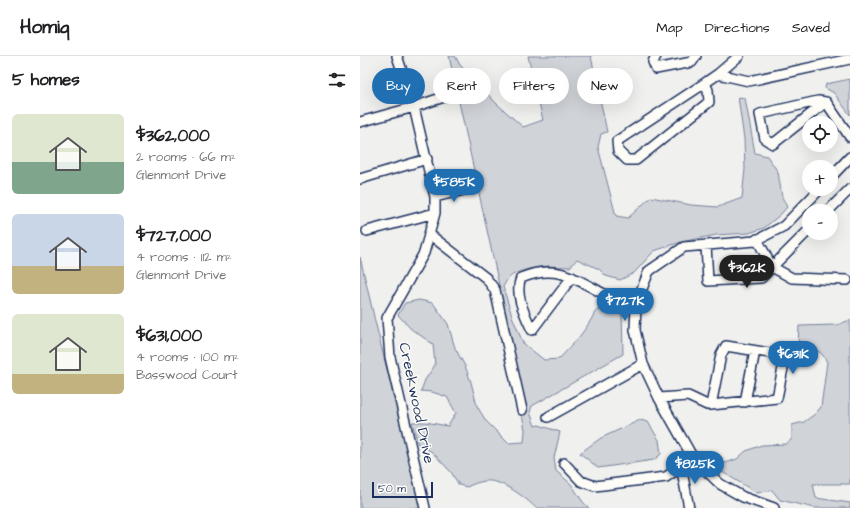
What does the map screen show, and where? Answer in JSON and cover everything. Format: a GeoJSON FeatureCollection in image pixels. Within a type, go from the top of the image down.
{"type":"FeatureCollection","features":[{"type":"Feature","properties":{"kind":"street","name":"Creekwood Drive"},"geometry":{"type":"LineString","coordinates":[[397,56],[414,107],[435,197],[435,213],[424,253],[387,318],[390,357],[425,508]]}},
{"type":"Feature","properties":{"kind":"street"},"geometry":{"type":"LineString","coordinates":[[656,56],[653,62],[656,69],[692,62],[696,56]]}},
{"type":"Feature","properties":{"kind":"street"},"geometry":{"type":"LineString","coordinates":[[705,83],[708,90],[709,102],[636,160],[627,160],[618,151],[617,141],[705,83],[740,56]]}},
{"type":"Feature","properties":{"kind":"street"},"geometry":{"type":"LineString","coordinates":[[718,74],[749,81],[850,59]]}},
{"type":"Feature","properties":{"kind":"street"},"geometry":{"type":"LineString","coordinates":[[360,122],[433,101]]}},
{"type":"Feature","properties":{"kind":"street"},"geometry":{"type":"LineString","coordinates":[[826,102],[773,144],[765,139],[760,114],[818,101],[826,102],[850,137]]}},
{"type":"Feature","properties":{"kind":"street"},"geometry":{"type":"LineString","coordinates":[[838,170],[850,157]]}},
{"type":"Feature","properties":{"kind":"street"},"geometry":{"type":"LineString","coordinates":[[360,179],[427,158]]}},
{"type":"Feature","properties":{"kind":"street"},"geometry":{"type":"LineString","coordinates":[[435,197],[468,189]]}},
{"type":"Feature","properties":{"kind":"street"},"geometry":{"type":"LineString","coordinates":[[835,204],[850,189]]}},
{"type":"Feature","properties":{"kind":"street"},"geometry":{"type":"LineString","coordinates":[[774,508],[743,497],[720,484],[693,458],[659,398],[643,364],[635,330],[636,304],[650,271],[684,247],[755,241],[784,226],[813,196]]}},
{"type":"Feature","properties":{"kind":"street"},"geometry":{"type":"LineString","coordinates":[[366,231],[435,213]]}},
{"type":"Feature","properties":{"kind":"street"},"geometry":{"type":"LineString","coordinates":[[429,234],[486,278],[495,290],[522,410]]}},
{"type":"Feature","properties":{"kind":"street"},"geometry":{"type":"LineString","coordinates":[[706,245],[708,281],[761,278],[802,237]]}},
{"type":"Feature","properties":{"kind":"street"},"geometry":{"type":"LineString","coordinates":[[757,239],[772,267],[792,278],[847,280]]}},
{"type":"Feature","properties":{"kind":"street"},"geometry":{"type":"LineString","coordinates":[[572,277],[532,330],[522,303],[518,285],[521,278],[530,274],[547,271],[560,272],[572,277],[620,302],[636,304]]}},
{"type":"Feature","properties":{"kind":"street"},"geometry":{"type":"LineString","coordinates":[[659,398],[688,396],[707,405],[711,405],[745,402],[777,398],[786,358],[782,355],[726,346],[721,355],[711,405]]}},
{"type":"Feature","properties":{"kind":"street"},"geometry":{"type":"LineString","coordinates":[[745,402],[755,350]]}},
{"type":"Feature","properties":{"kind":"street"},"geometry":{"type":"LineString","coordinates":[[548,416],[643,364]]}},
{"type":"Feature","properties":{"kind":"street"},"geometry":{"type":"LineString","coordinates":[[564,463],[581,481],[595,486],[666,477],[693,458]]}},
{"type":"Feature","properties":{"kind":"street"},"geometry":{"type":"LineString","coordinates":[[681,466],[689,508]]}},
{"type":"Feature","properties":{"kind":"shaded area"},"geometry":{"type":"Polygon","coordinates":[[[449,56],[455,56],[463,68],[452,68],[449,56]]]}},
{"type":"Feature","properties":{"kind":"shaded area"},"geometry":{"type":"Polygon","coordinates":[[[528,56],[591,56],[594,68],[577,68],[577,104],[601,104],[607,132],[601,134],[598,147],[616,216],[628,218],[651,197],[691,205],[718,207],[742,198],[745,169],[744,139],[738,97],[745,98],[755,153],[767,156],[778,172],[782,197],[787,207],[764,228],[749,233],[716,235],[681,242],[654,251],[634,273],[620,280],[606,276],[599,269],[577,259],[570,267],[528,269],[513,275],[504,284],[503,287],[512,316],[523,343],[544,360],[559,359],[575,342],[596,310],[622,310],[623,354],[532,406],[530,412],[535,426],[539,425],[560,432],[554,458],[556,471],[571,484],[589,508],[536,508],[512,490],[491,481],[480,482],[467,487],[459,485],[451,472],[432,452],[418,444],[412,422],[425,422],[448,426],[456,413],[447,397],[432,392],[421,391],[425,380],[435,365],[433,344],[411,329],[398,315],[405,303],[419,300],[433,303],[448,324],[455,348],[465,366],[471,382],[477,406],[486,421],[508,443],[524,442],[525,430],[522,415],[525,404],[459,104],[491,104],[491,98],[523,127],[543,120],[539,104],[569,104],[569,68],[531,68],[528,56]]]}},
{"type":"Feature","properties":{"kind":"shaded area"},"geometry":{"type":"Polygon","coordinates":[[[850,79],[850,115],[834,93],[825,88],[826,84],[850,79]]]}},
{"type":"Feature","properties":{"kind":"shaded area"},"geometry":{"type":"Polygon","coordinates":[[[360,257],[375,320],[421,508],[360,508],[360,257]]]}},
{"type":"Feature","properties":{"kind":"shaded area"},"geometry":{"type":"Polygon","coordinates":[[[850,320],[850,484],[813,484],[816,498],[850,503],[850,508],[815,508],[780,500],[772,490],[757,493],[714,467],[737,459],[746,451],[762,445],[786,444],[792,439],[792,425],[804,422],[815,414],[821,407],[827,362],[822,354],[815,349],[798,347],[799,326],[837,325],[850,320]]]}},
{"type":"Feature","properties":{"kind":"shaded area"},"geometry":{"type":"Polygon","coordinates":[[[640,420],[648,422],[659,440],[661,454],[654,460],[598,468],[580,453],[601,438],[640,420]]]}}]}
